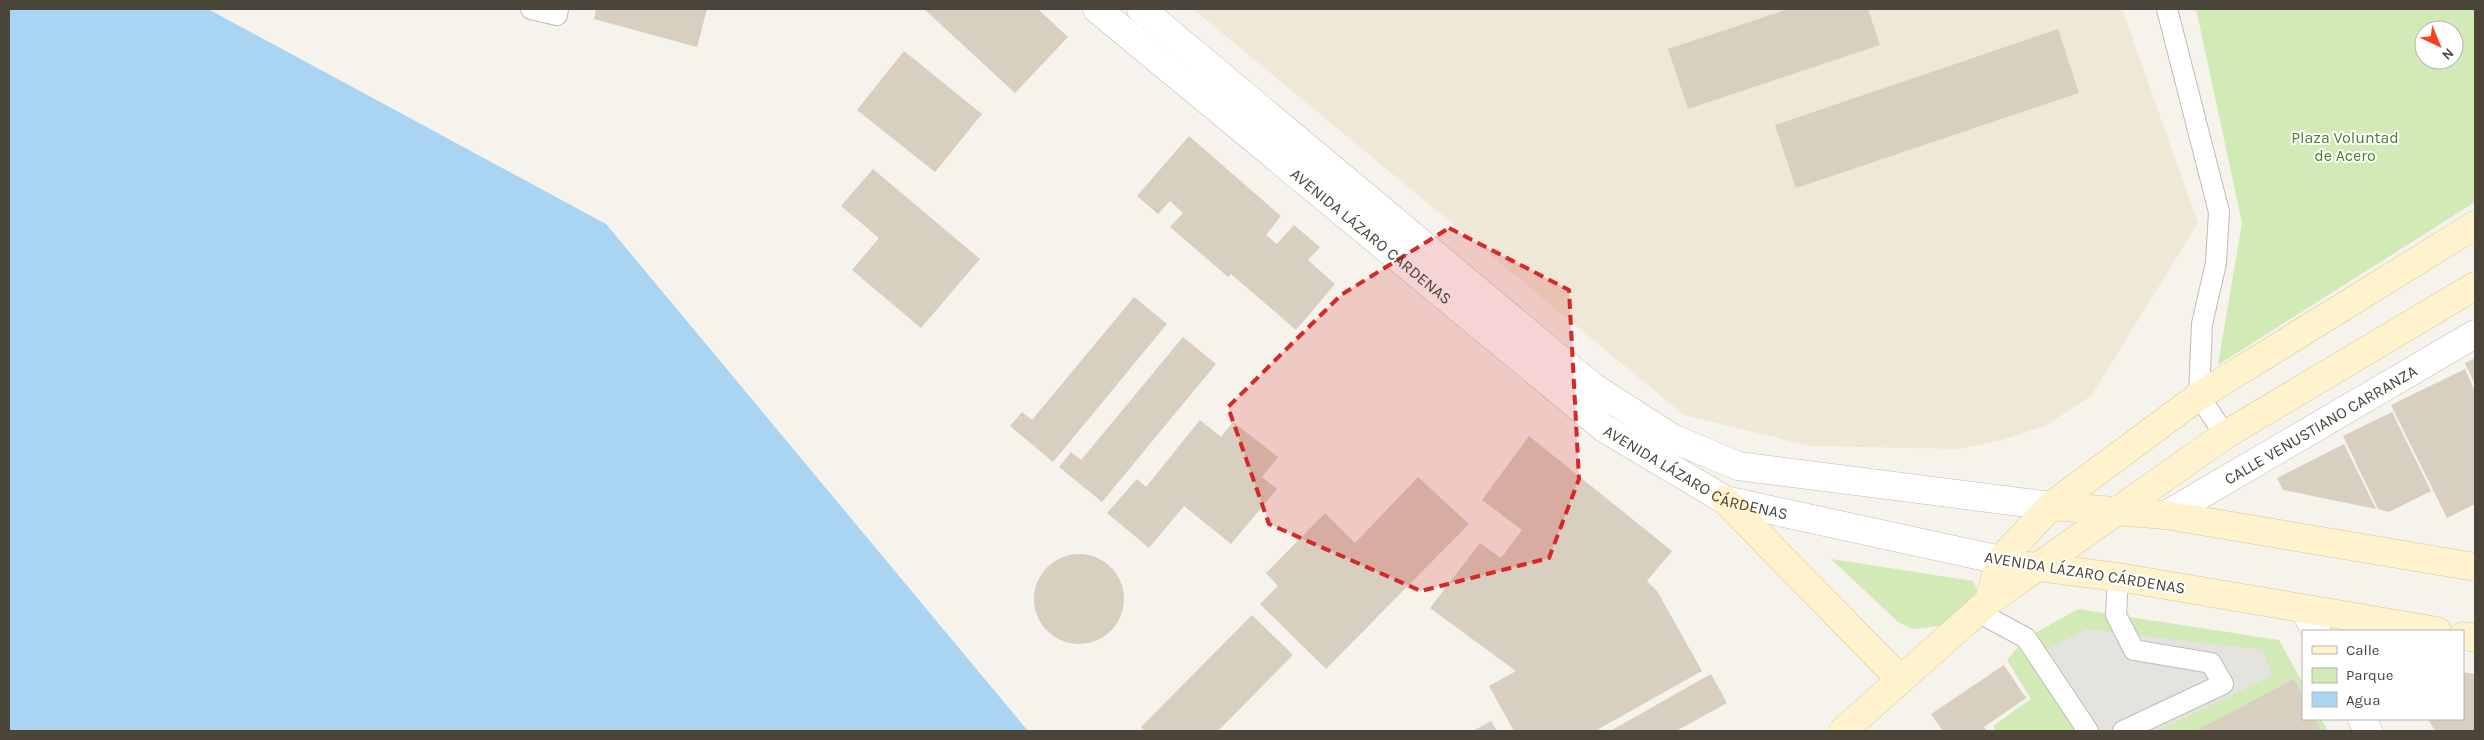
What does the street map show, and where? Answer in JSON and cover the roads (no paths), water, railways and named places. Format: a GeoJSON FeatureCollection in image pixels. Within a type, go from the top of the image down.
{"type":"FeatureCollection","features":[{"type":"Feature","properties":{"kind":"main road"},"geometry":{"type":"LineString","coordinates":[[1984,606],[2000,560],[2051,506],[2199,396],[2475,226]]}},
{"type":"Feature","properties":{"kind":"main road"},"geometry":{"type":"LineString","coordinates":[[1843,731],[1984,606],[2116,512],[2225,436],[2475,286]]}},
{"type":"Feature","properties":{"kind":"main road"},"geometry":{"type":"LineString","coordinates":[[1725,500],[1901,680]]}},
{"type":"Feature","properties":{"kind":"main road","name":"AVENIDA LÁZARO CÁRDENAS"},"geometry":{"type":"LineString","coordinates":[[2051,506],[2166,514],[2468,561]]}},
{"type":"Feature","properties":{"kind":"main road","name":"AVENIDA LÁZARO CÁRDENAS"},"geometry":{"type":"LineString","coordinates":[[2000,560],[2038,568],[2118,577],[2310,620],[2425,630]]}},
{"type":"Feature","properties":{"kind":"street","name":"AVENIDA LÁZARO CÁRDENAS"},"geometry":{"type":"LineString","coordinates":[[1097,9],[1604,428],[1725,500],[2000,560]]}},
{"type":"Feature","properties":{"kind":"street","name":"AVENIDA LÁZARO CÁRDENAS"},"geometry":{"type":"LineString","coordinates":[[1140,9],[1593,387],[1672,438],[1738,466],[2051,506]]}},
{"type":"Feature","properties":{"kind":"street","name":"CALLE VENUSTIANO CARRANZA"},"geometry":{"type":"LineString","coordinates":[[2166,514],[2475,334]]}},
{"type":"Feature","properties":{"kind":"lane"},"geometry":{"type":"LineString","coordinates":[[531,9],[557,15],[558,9]]}},
{"type":"Feature","properties":{"kind":"lane"},"geometry":{"type":"LineString","coordinates":[[2167,9],[2219,212],[2216,262],[2202,324],[2199,396],[2225,436]]}},
{"type":"Feature","properties":{"kind":"lane"},"geometry":{"type":"LineString","coordinates":[[2118,577],[2116,615],[2134,650],[2211,663],[2223,684],[2123,731]]}},
{"type":"Feature","properties":{"kind":"lane"},"geometry":{"type":"LineString","coordinates":[[1984,606],[2026,638],[2088,731]]}},
{"type":"Feature","properties":{"kind":"water"},"geometry":{"type":"Polygon","coordinates":[[[9,9],[208,9],[606,224],[1028,731],[9,731],[9,9]]]}},
{"type":"Feature","properties":{"kind":"park label","name":"Plaza Voluntad de Acero"},"geometry":{"type":"Point","coordinates":[2345,146]}}]}
